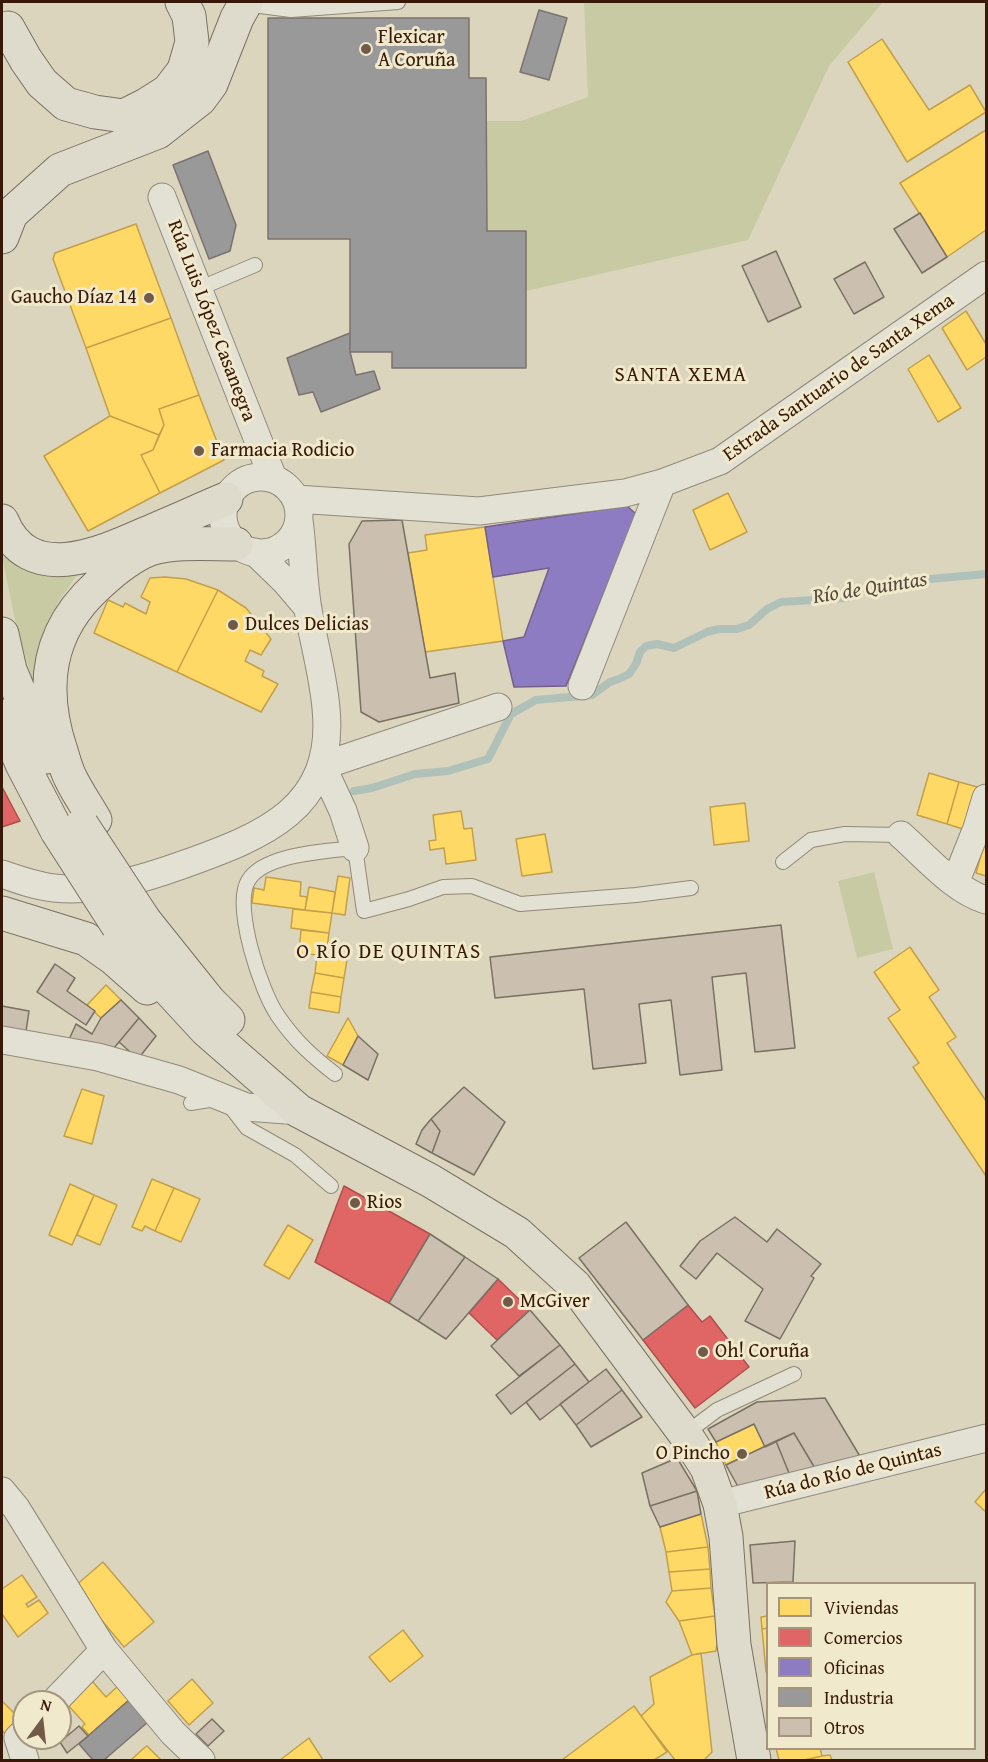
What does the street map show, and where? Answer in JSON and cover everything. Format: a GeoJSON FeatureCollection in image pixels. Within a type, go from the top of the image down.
{"type":"FeatureCollection","features":[{"type":"Feature","properties":{"kind":"highway"},"geometry":{"type":"LineString","coordinates":[[11,15],[26,60],[42,83],[66,104],[95,112],[124,116],[168,91],[184,70],[192,42],[189,16],[183,2]]}},
{"type":"Feature","properties":{"kind":"highway"},"geometry":{"type":"LineString","coordinates":[[2,237],[11,214],[60,170],[158,132],[200,99],[211,84],[245,3]]}},
{"type":"Feature","properties":{"kind":"highway"},"geometry":{"type":"LineString","coordinates":[[2,59],[11,15]]}},
{"type":"Feature","properties":{"kind":"highway"},"geometry":{"type":"LineString","coordinates":[[2,521],[7,534],[26,553],[57,560],[81,558],[104,552],[225,499]]}},
{"type":"Feature","properties":{"kind":"highway"},"geometry":{"type":"LineString","coordinates":[[78,825],[69,776],[54,730],[48,691],[54,654],[65,625],[80,601],[115,569],[150,549],[188,543],[246,548]]}},
{"type":"Feature","properties":{"kind":"highway"},"geometry":{"type":"LineString","coordinates":[[2,634],[9,670],[78,825],[139,920],[209,1001],[241,1033],[328,1107],[430,1181]]}},
{"type":"Feature","properties":{"kind":"highway"},"geometry":{"type":"LineString","coordinates":[[2,716],[22,764],[78,825]]}},
{"type":"Feature","properties":{"kind":"highway"},"geometry":{"type":"LineString","coordinates":[[2,913],[86,939],[138,979],[183,1025],[240,1071],[299,1111],[430,1181],[517,1233],[575,1286],[685,1434],[707,1468],[720,1504],[726,1537],[734,1645],[754,1761]]}},
{"type":"Feature","properties":{"kind":"highway"},"geometry":{"type":"LineString","coordinates":[[139,920],[158,978],[206,1030],[299,1111]]}},
{"type":"Feature","properties":{"kind":"street","name":"Rúa Luis López Casanegra"},"geometry":{"type":"LineString","coordinates":[[162,197],[273,478],[290,490],[297,509]]}},
{"type":"Feature","properties":{"kind":"street","name":"Estrada Santuario de Santa Xema"},"geometry":{"type":"LineString","coordinates":[[297,509],[479,511],[625,493],[662,483],[720,461],[987,275]]}},
{"type":"Feature","properties":{"kind":"street"},"geometry":{"type":"LineString","coordinates":[[273,478],[251,477],[232,489],[225,499],[222,511],[223,523],[228,535],[285,582],[308,608]]}},
{"type":"Feature","properties":{"kind":"street"},"geometry":{"type":"LineString","coordinates":[[582,686],[662,483]]}},
{"type":"Feature","properties":{"kind":"street"},"geometry":{"type":"LineString","coordinates":[[246,548],[267,553],[279,549],[292,536],[297,509]]}},
{"type":"Feature","properties":{"kind":"street"},"geometry":{"type":"LineString","coordinates":[[2,874],[26,883],[56,888],[92,888],[139,879],[234,846],[277,822],[294,810],[305,797],[322,766],[326,739],[326,709],[308,608],[297,509]]}},
{"type":"Feature","properties":{"kind":"street"},"geometry":{"type":"LineString","coordinates":[[322,766],[498,707]]}},
{"type":"Feature","properties":{"kind":"street"},"geometry":{"type":"LineString","coordinates":[[322,766],[343,811],[355,848]]}},
{"type":"Feature","properties":{"kind":"street"},"geometry":{"type":"LineString","coordinates":[[955,883],[982,828],[987,798]]}},
{"type":"Feature","properties":{"kind":"street"},"geometry":{"type":"LineString","coordinates":[[901,835],[955,883],[973,896],[987,900]]}},
{"type":"Feature","properties":{"kind":"street"},"geometry":{"type":"LineString","coordinates":[[2,1040],[98,1057],[179,1080],[246,1107],[299,1111]]}},
{"type":"Feature","properties":{"kind":"street","name":"Rúa do Río de Quintas"},"geometry":{"type":"LineString","coordinates":[[720,1504],[987,1438]]}},
{"type":"Feature","properties":{"kind":"street"},"geometry":{"type":"LineString","coordinates":[[2,1491],[16,1508],[104,1650],[173,1733],[201,1761]]}},
{"type":"Feature","properties":{"kind":"street"},"geometry":{"type":"LineString","coordinates":[[66,1690],[104,1650]]}},
{"type":"Feature","properties":{"kind":"lane"},"geometry":{"type":"LineString","coordinates":[[245,3],[291,10],[398,2]]}},
{"type":"Feature","properties":{"kind":"lane"},"geometry":{"type":"LineString","coordinates":[[198,289],[255,265]]}},
{"type":"Feature","properties":{"kind":"lane"},"geometry":{"type":"LineString","coordinates":[[783,861],[811,840],[845,834],[901,835]]}},
{"type":"Feature","properties":{"kind":"lane"},"geometry":{"type":"LineString","coordinates":[[335,1074],[305,1051],[276,1014],[253,960],[246,929],[243,899],[248,880],[265,866],[289,856],[355,848],[364,911],[443,887],[472,886],[520,904],[636,895],[691,888]]}},
{"type":"Feature","properties":{"kind":"lane"},"geometry":{"type":"LineString","coordinates":[[191,1103],[223,1098],[247,1128],[295,1155],[331,1186]]}},
{"type":"Feature","properties":{"kind":"lane"},"geometry":{"type":"LineString","coordinates":[[685,1434],[717,1410],[794,1374]]}},
{"type":"Feature","properties":{"kind":"green space"},"geometry":{"type":"Polygon","coordinates":[[[584,2],[883,2],[829,66],[748,240],[526,291],[526,232],[487,231],[486,121],[521,121],[588,97],[584,2]]]}},
{"type":"Feature","properties":{"kind":"green space"},"geometry":{"type":"Polygon","coordinates":[[[2,556],[38,573],[55,576],[77,575],[58,602],[43,638],[33,681],[17,629],[2,556]]]}},
{"type":"Feature","properties":{"kind":"green space"},"geometry":{"type":"Polygon","coordinates":[[[874,872],[893,949],[857,958],[838,881],[874,872]]]}},
{"type":"Feature","properties":{"kind":"building: Viviendas"},"geometry":{"type":"Polygon","coordinates":[[[882,39],[929,110],[970,85],[986,112],[907,162],[848,62],[882,39]]]}},
{"type":"Feature","properties":{"kind":"building: Viviendas"},"geometry":{"type":"Polygon","coordinates":[[[986,130],[986,230],[947,257],[900,183],[986,130]]]}},
{"type":"Feature","properties":{"kind":"building: Viviendas"},"geometry":{"type":"Polygon","coordinates":[[[136,224],[171,318],[86,348],[53,259],[55,253],[136,224]]]}},
{"type":"Feature","properties":{"kind":"building: Viviendas"},"geometry":{"type":"Polygon","coordinates":[[[966,311],[986,344],[986,357],[967,370],[942,328],[966,311]]]}},
{"type":"Feature","properties":{"kind":"building: Viviendas"},"geometry":{"type":"Polygon","coordinates":[[[171,318],[199,395],[159,409],[164,425],[159,435],[110,416],[86,348],[171,318]]]}},
{"type":"Feature","properties":{"kind":"building: Viviendas"},"geometry":{"type":"Polygon","coordinates":[[[929,355],[961,408],[938,422],[908,369],[929,355]]]}},
{"type":"Feature","properties":{"kind":"building: Viviendas"},"geometry":{"type":"Polygon","coordinates":[[[199,395],[224,460],[160,493],[141,455],[153,450],[164,425],[159,409],[199,395]]]}},
{"type":"Feature","properties":{"kind":"building: Viviendas"},"geometry":{"type":"Polygon","coordinates":[[[110,416],[159,435],[153,450],[141,455],[160,493],[88,531],[44,456],[110,416]]]}},
{"type":"Feature","properties":{"kind":"building: Viviendas"},"geometry":{"type":"Polygon","coordinates":[[[728,493],[747,532],[710,550],[693,510],[728,493]]]}},
{"type":"Feature","properties":{"kind":"building: Viviendas"},"geometry":{"type":"Polygon","coordinates":[[[485,527],[503,641],[425,652],[408,553],[427,550],[425,535],[485,527]]]}},
{"type":"Feature","properties":{"kind":"building: Viviendas"},"geometry":{"type":"Polygon","coordinates":[[[150,578],[186,579],[218,590],[177,672],[94,633],[108,600],[123,607],[125,603],[146,614],[150,602],[141,597],[150,578]]]}},
{"type":"Feature","properties":{"kind":"building: Viviendas"},"geometry":{"type":"Polygon","coordinates":[[[218,590],[246,608],[271,639],[261,655],[250,650],[245,661],[264,671],[262,676],[278,684],[261,712],[177,672],[218,590]]]}},
{"type":"Feature","properties":{"kind":"building: Viviendas"},"geometry":{"type":"Polygon","coordinates":[[[929,773],[959,782],[947,824],[917,815],[929,773]]]}},
{"type":"Feature","properties":{"kind":"building: Viviendas"},"geometry":{"type":"Polygon","coordinates":[[[959,782],[981,788],[969,831],[947,824],[959,782]]]}},
{"type":"Feature","properties":{"kind":"building: Viviendas"},"geometry":{"type":"Polygon","coordinates":[[[745,803],[749,841],[714,845],[710,807],[745,803]]]}},
{"type":"Feature","properties":{"kind":"building: Viviendas"},"geometry":{"type":"Polygon","coordinates":[[[461,811],[464,829],[472,828],[476,860],[446,864],[444,848],[430,850],[429,841],[436,840],[433,815],[461,811]]]}},
{"type":"Feature","properties":{"kind":"building: Viviendas"},"geometry":{"type":"Polygon","coordinates":[[[545,834],[552,872],[522,876],[516,839],[545,834]]]}},
{"type":"Feature","properties":{"kind":"building: Viviendas"},"geometry":{"type":"Polygon","coordinates":[[[986,837],[986,876],[976,873],[986,837]]]}},
{"type":"Feature","properties":{"kind":"building: Viviendas"},"geometry":{"type":"Polygon","coordinates":[[[338,876],[350,878],[345,915],[332,913],[338,876]]]}},
{"type":"Feature","properties":{"kind":"building: Viviendas"},"geometry":{"type":"Polygon","coordinates":[[[266,877],[301,882],[300,896],[307,897],[305,910],[252,903],[254,888],[264,890],[266,877]]]}},
{"type":"Feature","properties":{"kind":"building: Viviendas"},"geometry":{"type":"Polygon","coordinates":[[[309,887],[335,892],[332,913],[305,910],[309,887]]]}},
{"type":"Feature","properties":{"kind":"building: Viviendas"},"geometry":{"type":"Polygon","coordinates":[[[293,909],[332,913],[329,933],[291,928],[293,909]]]}},
{"type":"Feature","properties":{"kind":"building: Viviendas"},"geometry":{"type":"Polygon","coordinates":[[[301,930],[329,933],[326,956],[299,953],[301,930]]]}},
{"type":"Feature","properties":{"kind":"building: Viviendas"},"geometry":{"type":"Polygon","coordinates":[[[910,947],[939,990],[929,997],[956,1037],[947,1043],[986,1101],[986,1176],[913,1067],[919,1063],[888,1018],[900,1010],[874,972],[910,947]]]}},
{"type":"Feature","properties":{"kind":"building: Viviendas"},"geometry":{"type":"Polygon","coordinates":[[[317,955],[347,960],[344,978],[315,973],[317,955]]]}},
{"type":"Feature","properties":{"kind":"building: Viviendas"},"geometry":{"type":"Polygon","coordinates":[[[315,973],[344,978],[341,997],[311,992],[315,973]]]}},
{"type":"Feature","properties":{"kind":"building: Viviendas"},"geometry":{"type":"Polygon","coordinates":[[[106,985],[121,1000],[101,1018],[87,1005],[106,985]]]}},
{"type":"Feature","properties":{"kind":"building: Viviendas"},"geometry":{"type":"Polygon","coordinates":[[[311,992],[341,997],[339,1013],[309,1008],[311,992]]]}},
{"type":"Feature","properties":{"kind":"building: Viviendas"},"geometry":{"type":"Polygon","coordinates":[[[348,1018],[358,1036],[343,1065],[327,1056],[348,1018]]]}},
{"type":"Feature","properties":{"kind":"building: Viviendas"},"geometry":{"type":"Polygon","coordinates":[[[82,1089],[104,1096],[92,1144],[64,1136],[82,1089]]]}},
{"type":"Feature","properties":{"kind":"building: Viviendas"},"geometry":{"type":"Polygon","coordinates":[[[152,1179],[174,1188],[155,1231],[145,1226],[142,1231],[132,1227],[152,1179]]]}},
{"type":"Feature","properties":{"kind":"building: Viviendas"},"geometry":{"type":"Polygon","coordinates":[[[70,1184],[94,1195],[72,1245],[49,1235],[70,1184]]]}},
{"type":"Feature","properties":{"kind":"building: Viviendas"},"geometry":{"type":"Polygon","coordinates":[[[174,1188],[200,1199],[181,1242],[155,1231],[174,1188]]]}},
{"type":"Feature","properties":{"kind":"building: Viviendas"},"geometry":{"type":"Polygon","coordinates":[[[94,1195],[117,1205],[100,1245],[77,1235],[94,1195]]]}},
{"type":"Feature","properties":{"kind":"building: Viviendas"},"geometry":{"type":"Polygon","coordinates":[[[288,1225],[313,1240],[289,1279],[264,1265],[288,1225]]]}},
{"type":"Feature","properties":{"kind":"building: Viviendas"},"geometry":{"type":"Polygon","coordinates":[[[754,1424],[765,1447],[726,1465],[716,1442],[754,1424]]]}},
{"type":"Feature","properties":{"kind":"building: Viviendas"},"geometry":{"type":"Polygon","coordinates":[[[986,1489],[986,1512],[975,1502],[986,1489]]]}},
{"type":"Feature","properties":{"kind":"building: Viviendas"},"geometry":{"type":"Polygon","coordinates":[[[701,1514],[708,1547],[666,1552],[660,1527],[701,1514]]]}},
{"type":"Feature","properties":{"kind":"building: Viviendas"},"geometry":{"type":"Polygon","coordinates":[[[708,1547],[710,1569],[669,1572],[666,1552],[708,1547]]]}},
{"type":"Feature","properties":{"kind":"building: Viviendas"},"geometry":{"type":"Polygon","coordinates":[[[103,1562],[154,1622],[124,1647],[74,1587],[103,1562]]]}},
{"type":"Feature","properties":{"kind":"building: Viviendas"},"geometry":{"type":"Polygon","coordinates":[[[710,1569],[711,1588],[672,1591],[669,1572],[710,1569]]]}},
{"type":"Feature","properties":{"kind":"building: Viviendas"},"geometry":{"type":"Polygon","coordinates":[[[22,1575],[37,1597],[26,1604],[28,1607],[39,1600],[48,1613],[18,1637],[2,1614],[2,1589],[22,1575]]]}},
{"type":"Feature","properties":{"kind":"building: Viviendas"},"geometry":{"type":"Polygon","coordinates":[[[711,1588],[715,1616],[679,1621],[666,1602],[672,1591],[711,1588]]]}},
{"type":"Feature","properties":{"kind":"building: Viviendas"},"geometry":{"type":"Polygon","coordinates":[[[715,1616],[716,1651],[692,1655],[679,1621],[715,1616]]]}},
{"type":"Feature","properties":{"kind":"building: Viviendas"},"geometry":{"type":"Polygon","coordinates":[[[766,1616],[766,1628],[762,1629],[761,1617],[766,1616]]]}},
{"type":"Feature","properties":{"kind":"building: Viviendas"},"geometry":{"type":"Polygon","coordinates":[[[766,1628],[766,1672],[762,1629],[766,1628]]]}},
{"type":"Feature","properties":{"kind":"building: Viviendas"},"geometry":{"type":"Polygon","coordinates":[[[403,1630],[423,1656],[390,1682],[369,1657],[403,1630]]]}},
{"type":"Feature","properties":{"kind":"building: Viviendas"},"geometry":{"type":"Polygon","coordinates":[[[701,1653],[712,1752],[704,1760],[675,1760],[641,1716],[654,1704],[650,1677],[692,1655],[701,1653]]]}},
{"type":"Feature","properties":{"kind":"building: Viviendas"},"geometry":{"type":"Polygon","coordinates":[[[192,1679],[213,1703],[189,1725],[168,1701],[192,1679]]]}},
{"type":"Feature","properties":{"kind":"building: Viviendas"},"geometry":{"type":"Polygon","coordinates":[[[92,1681],[106,1697],[117,1687],[129,1700],[89,1735],[82,1727],[85,1724],[72,1710],[72,1699],[92,1681]]]}},
{"type":"Feature","properties":{"kind":"building: Viviendas"},"geometry":{"type":"Polygon","coordinates":[[[2,1701],[12,1711],[12,1729],[5,1734],[2,1730],[2,1701]]]}},
{"type":"Feature","properties":{"kind":"building: Viviendas"},"geometry":{"type":"Polygon","coordinates":[[[634,1706],[667,1752],[654,1760],[562,1760],[634,1706]]]}},
{"type":"Feature","properties":{"kind":"building: Viviendas"},"geometry":{"type":"Polygon","coordinates":[[[309,1738],[323,1760],[280,1760],[309,1738]]]}},
{"type":"Feature","properties":{"kind":"building: Viviendas"},"geometry":{"type":"Polygon","coordinates":[[[147,1746],[161,1760],[131,1760],[144,1748],[147,1746]]]}},
{"type":"Feature","properties":{"kind":"building: Viviendas"},"geometry":{"type":"Polygon","coordinates":[[[776,1750],[820,1750],[822,1756],[804,1760],[779,1760],[776,1750]]]}},
{"type":"Feature","properties":{"kind":"building: Viviendas"},"geometry":{"type":"Polygon","coordinates":[[[830,1755],[832,1760],[804,1760],[822,1756],[830,1755]]]}},
{"type":"Feature","properties":{"kind":"building: Comercios"},"geometry":{"type":"Polygon","coordinates":[[[2,787],[20,821],[2,827],[2,787]]]}},
{"type":"Feature","properties":{"kind":"building: Comercios"},"geometry":{"type":"Polygon","coordinates":[[[344,1186],[430,1234],[389,1303],[315,1262],[344,1186]]]}},
{"type":"Feature","properties":{"kind":"building: Comercios"},"geometry":{"type":"Polygon","coordinates":[[[498,1279],[530,1310],[497,1340],[469,1313],[498,1279]]]}},
{"type":"Feature","properties":{"kind":"building: Comercios"},"geometry":{"type":"Polygon","coordinates":[[[688,1305],[702,1322],[710,1316],[749,1367],[695,1408],[643,1340],[688,1305]]]}},
{"type":"Feature","properties":{"kind":"building: Oficinas"},"geometry":{"type":"Polygon","coordinates":[[[627,506],[636,514],[566,686],[514,687],[503,641],[524,637],[549,568],[493,577],[485,527],[627,506]]]}},
{"type":"Feature","properties":{"kind":"building: Industria"},"geometry":{"type":"Polygon","coordinates":[[[539,10],[567,18],[549,80],[520,72],[539,10]]]}},
{"type":"Feature","properties":{"kind":"building: Industria"},"geometry":{"type":"Polygon","coordinates":[[[268,18],[469,18],[469,78],[486,78],[487,231],[526,231],[526,368],[392,368],[392,352],[350,352],[350,239],[268,239],[268,18]]]}},
{"type":"Feature","properties":{"kind":"building: Industria"},"geometry":{"type":"Polygon","coordinates":[[[208,151],[236,225],[230,251],[209,259],[173,165],[208,151]]]}},
{"type":"Feature","properties":{"kind":"building: Industria"},"geometry":{"type":"Polygon","coordinates":[[[350,333],[350,352],[356,375],[374,371],[380,389],[321,412],[313,392],[299,395],[287,358],[350,333]]]}},
{"type":"Feature","properties":{"kind":"building: Industria"},"geometry":{"type":"Polygon","coordinates":[[[129,1700],[148,1722],[104,1760],[93,1760],[79,1744],[129,1700]]]}},
{"type":"Feature","properties":{"kind":"building: Otros"},"geometry":{"type":"Polygon","coordinates":[[[920,213],[947,257],[922,273],[894,229],[920,213]]]}},
{"type":"Feature","properties":{"kind":"building: Otros"},"geometry":{"type":"Polygon","coordinates":[[[776,251],[801,307],[768,322],[742,266],[776,251]]]}},
{"type":"Feature","properties":{"kind":"building: Otros"},"geometry":{"type":"Polygon","coordinates":[[[865,262],[884,297],[854,314],[834,279],[865,262]]]}},
{"type":"Feature","properties":{"kind":"building: Otros"},"geometry":{"type":"Polygon","coordinates":[[[402,520],[430,678],[455,673],[459,703],[379,722],[361,712],[349,544],[362,521],[402,520]]]}},
{"type":"Feature","properties":{"kind":"building: Otros"},"geometry":{"type":"Polygon","coordinates":[[[781,925],[795,1048],[755,1052],[746,973],[712,977],[722,1070],[680,1075],[671,1000],[639,1004],[646,1063],[593,1069],[584,989],[495,998],[490,957],[781,925]]]}},
{"type":"Feature","properties":{"kind":"building: Otros"},"geometry":{"type":"Polygon","coordinates":[[[55,964],[75,978],[67,991],[95,1011],[86,1025],[37,992],[55,964]]]}},
{"type":"Feature","properties":{"kind":"building: Otros"},"geometry":{"type":"Polygon","coordinates":[[[121,1000],[139,1018],[109,1054],[68,1042],[76,1024],[92,1034],[101,1018],[121,1000]]]}},
{"type":"Feature","properties":{"kind":"building: Otros"},"geometry":{"type":"Polygon","coordinates":[[[2,1006],[29,1011],[25,1038],[2,1033],[2,1006]]]}},
{"type":"Feature","properties":{"kind":"building: Otros"},"geometry":{"type":"Polygon","coordinates":[[[139,1018],[156,1036],[138,1059],[119,1042],[139,1018]]]}},
{"type":"Feature","properties":{"kind":"building: Otros"},"geometry":{"type":"Polygon","coordinates":[[[358,1036],[378,1054],[368,1080],[343,1065],[358,1036]]]}},
{"type":"Feature","properties":{"kind":"building: Otros"},"geometry":{"type":"Polygon","coordinates":[[[464,1087],[505,1122],[474,1175],[432,1153],[440,1131],[431,1119],[464,1087]]]}},
{"type":"Feature","properties":{"kind":"building: Otros"},"geometry":{"type":"Polygon","coordinates":[[[431,1119],[440,1131],[432,1153],[416,1144],[422,1130],[431,1119]]]}},
{"type":"Feature","properties":{"kind":"building: Otros"},"geometry":{"type":"Polygon","coordinates":[[[735,1217],[767,1242],[777,1229],[821,1264],[811,1276],[814,1278],[780,1339],[745,1321],[763,1289],[717,1253],[696,1279],[680,1266],[700,1241],[735,1217]]]}},
{"type":"Feature","properties":{"kind":"building: Otros"},"geometry":{"type":"Polygon","coordinates":[[[626,1222],[688,1305],[643,1340],[579,1258],[626,1222]]]}},
{"type":"Feature","properties":{"kind":"building: Otros"},"geometry":{"type":"Polygon","coordinates":[[[430,1234],[465,1257],[418,1321],[389,1303],[430,1234]]]}},
{"type":"Feature","properties":{"kind":"building: Otros"},"geometry":{"type":"Polygon","coordinates":[[[465,1257],[498,1279],[446,1339],[418,1321],[465,1257]]]}},
{"type":"Feature","properties":{"kind":"building: Otros"},"geometry":{"type":"Polygon","coordinates":[[[530,1310],[560,1345],[519,1376],[491,1346],[530,1310]]]}},
{"type":"Feature","properties":{"kind":"building: Otros"},"geometry":{"type":"Polygon","coordinates":[[[560,1345],[575,1364],[511,1414],[496,1395],[560,1345]]]}},
{"type":"Feature","properties":{"kind":"building: Otros"},"geometry":{"type":"Polygon","coordinates":[[[575,1364],[589,1382],[540,1420],[526,1402],[575,1364]]]}},
{"type":"Feature","properties":{"kind":"building: Otros"},"geometry":{"type":"Polygon","coordinates":[[[606,1369],[622,1390],[576,1425],[560,1404],[606,1369]]]}},
{"type":"Feature","properties":{"kind":"building: Otros"},"geometry":{"type":"Polygon","coordinates":[[[622,1390],[642,1417],[591,1447],[576,1425],[622,1390]]]}},
{"type":"Feature","properties":{"kind":"building: Otros"},"geometry":{"type":"Polygon","coordinates":[[[825,1398],[861,1458],[816,1470],[794,1433],[765,1447],[754,1424],[716,1442],[708,1429],[757,1402],[825,1398]]]}},
{"type":"Feature","properties":{"kind":"building: Otros"},"geometry":{"type":"Polygon","coordinates":[[[794,1433],[816,1470],[791,1478],[776,1441],[794,1433]]]}},
{"type":"Feature","properties":{"kind":"building: Otros"},"geometry":{"type":"Polygon","coordinates":[[[776,1441],[791,1478],[741,1492],[726,1465],[776,1441]]]}},
{"type":"Feature","properties":{"kind":"building: Otros"},"geometry":{"type":"Polygon","coordinates":[[[677,1458],[697,1491],[650,1506],[642,1473],[677,1458]]]}},
{"type":"Feature","properties":{"kind":"building: Otros"},"geometry":{"type":"Polygon","coordinates":[[[697,1491],[701,1514],[660,1527],[650,1506],[697,1491]]]}},
{"type":"Feature","properties":{"kind":"building: Otros"},"geometry":{"type":"Polygon","coordinates":[[[795,1541],[793,1582],[753,1583],[750,1545],[795,1541]]]}},
{"type":"Feature","properties":{"kind":"building: Otros"},"geometry":{"type":"Polygon","coordinates":[[[212,1719],[224,1731],[208,1746],[196,1734],[212,1719]]]}},
{"type":"Feature","properties":{"kind":"building: Otros"},"geometry":{"type":"Polygon","coordinates":[[[79,1726],[88,1736],[72,1749],[72,1732],[79,1726]]]}},
{"type":"Feature","properties":{"kind":"waterway","name":"Río de Quintas"},"geometry":{"type":"LineString","coordinates":[[354,791],[372,788],[415,774],[448,771],[488,759],[511,714],[536,700],[592,695],[610,682],[629,674],[640,652],[646,646],[657,644],[674,648],[707,632],[737,629],[749,625],[767,609],[781,602],[846,598],[868,589],[896,582],[986,574]]}},
{"type":"Feature","properties":{"kind":"place","name":"Flexicar A Coruña"},"geometry":{"type":"Point","coordinates":[366,49]}},
{"type":"Feature","properties":{"kind":"place","name":"Gaucho Díaz 14"},"geometry":{"type":"Point","coordinates":[149,298]}},
{"type":"Feature","properties":{"kind":"place","name":"Farmacia Rodicio"},"geometry":{"type":"Point","coordinates":[199,451]}},
{"type":"Feature","properties":{"kind":"place","name":"Dulces Delicias"},"geometry":{"type":"Point","coordinates":[233,625]}},
{"type":"Feature","properties":{"kind":"place","name":"Rios"},"geometry":{"type":"Point","coordinates":[355,1203]}},
{"type":"Feature","properties":{"kind":"place","name":"McGiver"},"geometry":{"type":"Point","coordinates":[508,1302]}},
{"type":"Feature","properties":{"kind":"place","name":"Oh! Coruña"},"geometry":{"type":"Point","coordinates":[703,1352]}},
{"type":"Feature","properties":{"kind":"place","name":"O Pincho"},"geometry":{"type":"Point","coordinates":[742,1454]}},
{"type":"Feature","properties":{"kind":"district","name":"SANTA XEMA"},"geometry":{"type":"Point","coordinates":[681,376]}},
{"type":"Feature","properties":{"kind":"district","name":"O RÍO DE QUINTAS"},"geometry":{"type":"Point","coordinates":[389,953]}}]}
